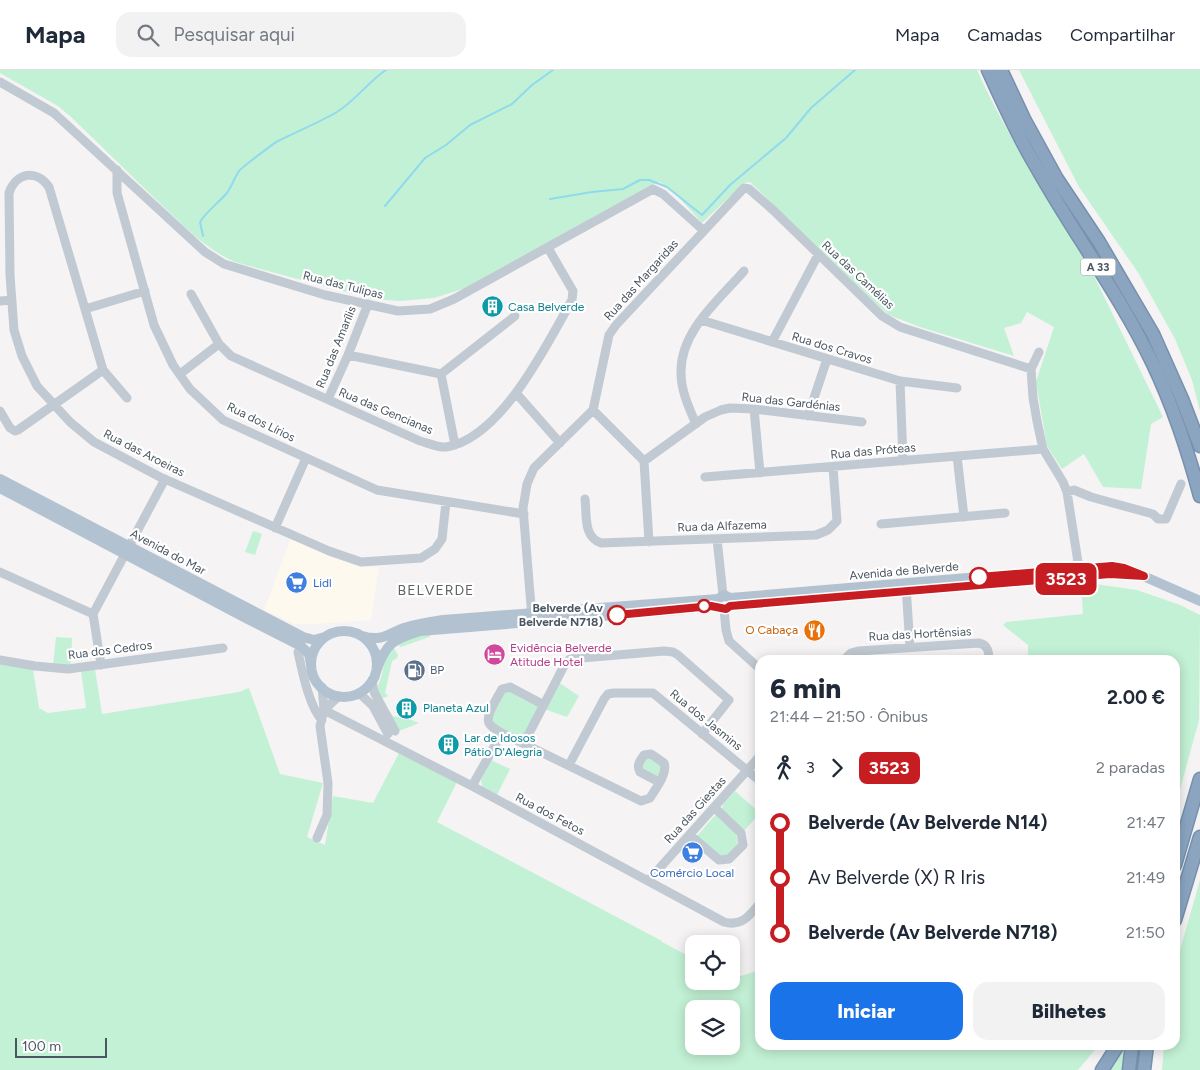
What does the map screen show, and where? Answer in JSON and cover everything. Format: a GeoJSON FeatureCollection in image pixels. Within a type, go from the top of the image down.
{"type":"FeatureCollection","features":[{"type":"Feature","properties":{"kind":"highway","name":"A 33"},"geometry":{"type":"LineString","coordinates":[[988,70],[1004,106],[1037,169],[1112,288],[1149,356],[1175,416],[1200,496]]}},
{"type":"Feature","properties":{"kind":"highway","name":"A 33"},"geometry":{"type":"LineString","coordinates":[[1001,70],[1024,119],[1057,179],[1099,242],[1153,334],[1182,399],[1200,446]]}},
{"type":"Feature","properties":{"kind":"highway"},"geometry":{"type":"LineString","coordinates":[[1180,848],[1200,779]]}},
{"type":"Feature","properties":{"kind":"highway"},"geometry":{"type":"LineString","coordinates":[[1180,903],[1200,837]]}},
{"type":"Feature","properties":{"kind":"highway"},"geometry":{"type":"LineString","coordinates":[[1102,1070],[1115,1050]]}},
{"type":"Feature","properties":{"kind":"highway"},"geometry":{"type":"LineString","coordinates":[[1129,1070],[1131,1050]]}},
{"type":"Feature","properties":{"kind":"highway"},"geometry":{"type":"LineString","coordinates":[[1144,1070],[1147,1050]]}},
{"type":"Feature","properties":{"kind":"main road","name":"Avenida do Mar"},"geometry":{"type":"LineString","coordinates":[[0,479],[301,646],[309,654],[311,664]]}},
{"type":"Feature","properties":{"kind":"main road","name":"Avenida do Mar"},"geometry":{"type":"LineString","coordinates":[[0,488],[303,637],[314,640],[326,636]]}},
{"type":"Feature","properties":{"kind":"main road","name":"Avenida de Belverde"},"geometry":{"type":"LineString","coordinates":[[362,636],[373,640],[420,624],[443,620],[532,617],[711,606],[724,602],[1080,573],[1119,567],[1200,601]]}},
{"type":"Feature","properties":{"kind":"main road","name":"Avenida de Belverde"},"geometry":{"type":"LineString","coordinates":[[376,669],[382,654],[392,642],[420,631],[532,617]]}},
{"type":"Feature","properties":{"kind":"main road"},"geometry":{"type":"LineString","coordinates":[[337,631],[354,632],[362,636],[370,643],[377,660],[372,680],[359,693],[350,696],[340,696],[322,688],[316,681],[311,664],[315,649],[326,636],[337,631]]}},
{"type":"Feature","properties":{"kind":"street","name":"Rua das Tulipas"},"geometry":{"type":"LineString","coordinates":[[0,82],[54,114],[205,252],[224,264],[325,295],[398,311],[430,309],[454,299],[653,189],[663,194],[702,230]]}},
{"type":"Feature","properties":{"kind":"street","name":"Rua dos Lírios"},"geometry":{"type":"LineString","coordinates":[[117,170],[118,193],[154,325],[173,365],[190,388],[222,420],[377,490],[524,514]]}},
{"type":"Feature","properties":{"kind":"street","name":"Rua das Aroeiras"},"geometry":{"type":"LineString","coordinates":[[127,398],[103,370],[51,192],[46,183],[39,177],[22,176],[5,191],[14,330],[24,363],[37,386],[70,422],[94,442],[165,479],[329,551],[361,562],[421,558],[435,550],[442,538],[446,502]]}},
{"type":"Feature","properties":{"kind":"street","name":"Rua das Margaridas"},"geometry":{"type":"LineString","coordinates":[[593,410],[609,335],[702,230],[744,188]]}},
{"type":"Feature","properties":{"kind":"street","name":"Rua das Camélias"},"geometry":{"type":"LineString","coordinates":[[744,188],[749,189],[773,210],[882,316],[900,327],[1031,369]]}},
{"type":"Feature","properties":{"kind":"street","name":"Rua das Gencianas"},"geometry":{"type":"LineString","coordinates":[[191,294],[220,344],[230,356],[420,441],[444,448],[466,442],[479,434],[516,394],[535,366],[572,300],[573,291],[548,248]]}},
{"type":"Feature","properties":{"kind":"street"},"geometry":{"type":"LineString","coordinates":[[772,342],[818,254]]}},
{"type":"Feature","properties":{"kind":"street"},"geometry":{"type":"LineString","coordinates":[[696,424],[685,397],[681,373],[683,355],[688,339],[701,320],[744,271]]}},
{"type":"Feature","properties":{"kind":"street"},"geometry":{"type":"LineString","coordinates":[[85,309],[145,292]]}},
{"type":"Feature","properties":{"kind":"street"},"geometry":{"type":"LineString","coordinates":[[0,300],[12,300]]}},
{"type":"Feature","properties":{"kind":"street","name":"Rua das Amarílis"},"geometry":{"type":"LineString","coordinates":[[328,399],[368,304]]}},
{"type":"Feature","properties":{"kind":"street"},"geometry":{"type":"LineString","coordinates":[[441,374],[514,316]]}},
{"type":"Feature","properties":{"kind":"street","name":"Rua dos Cravos"},"geometry":{"type":"LineString","coordinates":[[701,320],[900,381],[957,388]]}},
{"type":"Feature","properties":{"kind":"street"},"geometry":{"type":"LineString","coordinates":[[180,374],[220,344]]}},
{"type":"Feature","properties":{"kind":"street"},"geometry":{"type":"LineString","coordinates":[[1039,352],[1031,369],[1033,398],[1043,449],[1067,492],[1080,573]]}},
{"type":"Feature","properties":{"kind":"street"},"geometry":{"type":"LineString","coordinates":[[348,355],[441,374]]}},
{"type":"Feature","properties":{"kind":"street"},"geometry":{"type":"LineString","coordinates":[[808,416],[827,360]]}},
{"type":"Feature","properties":{"kind":"street"},"geometry":{"type":"LineString","coordinates":[[0,411],[10,428],[15,430],[103,370]]}},
{"type":"Feature","properties":{"kind":"street"},"geometry":{"type":"LineString","coordinates":[[441,374],[456,444]]}},
{"type":"Feature","properties":{"kind":"street"},"geometry":{"type":"LineString","coordinates":[[900,381],[903,461]]}},
{"type":"Feature","properties":{"kind":"street"},"geometry":{"type":"LineString","coordinates":[[516,394],[560,443]]}},
{"type":"Feature","properties":{"kind":"street","name":"Rua das Gardénias"},"geometry":{"type":"LineString","coordinates":[[644,461],[705,417],[730,408],[754,409],[862,422]]}},
{"type":"Feature","properties":{"kind":"street"},"geometry":{"type":"LineString","coordinates":[[754,409],[760,473]]}},
{"type":"Feature","properties":{"kind":"street"},"geometry":{"type":"LineString","coordinates":[[532,617],[523,508],[528,484],[534,468],[593,410],[644,461],[648,542]]}},
{"type":"Feature","properties":{"kind":"street","name":"Rua das Próteas"},"geometry":{"type":"LineString","coordinates":[[706,477],[1043,449]]}},
{"type":"Feature","properties":{"kind":"street"},"geometry":{"type":"LineString","coordinates":[[957,456],[964,517]]}},
{"type":"Feature","properties":{"kind":"street"},"geometry":{"type":"LineString","coordinates":[[275,528],[306,458]]}},
{"type":"Feature","properties":{"kind":"street","name":"Rua da Alfazema"},"geometry":{"type":"LineString","coordinates":[[585,499],[589,534],[594,541],[601,543],[816,535],[828,530],[837,521],[833,467]]}},
{"type":"Feature","properties":{"kind":"street"},"geometry":{"type":"LineString","coordinates":[[101,665],[93,614],[165,479]]}},
{"type":"Feature","properties":{"kind":"street"},"geometry":{"type":"LineString","coordinates":[[1067,492],[1074,490],[1091,497],[1153,514],[1158,519],[1166,519],[1181,484]]}},
{"type":"Feature","properties":{"kind":"street"},"geometry":{"type":"LineString","coordinates":[[881,524],[1005,513]]}},
{"type":"Feature","properties":{"kind":"street"},"geometry":{"type":"LineString","coordinates":[[718,539],[726,630],[729,641],[755,664]]}},
{"type":"Feature","properties":{"kind":"street"},"geometry":{"type":"LineString","coordinates":[[0,572],[93,614]]}},
{"type":"Feature","properties":{"kind":"street"},"geometry":{"type":"LineString","coordinates":[[906,587],[910,648]]}},
{"type":"Feature","properties":{"kind":"street","name":"Rua das Hortênsias"},"geometry":{"type":"LineString","coordinates":[[849,655],[858,651],[982,644],[988,650],[988,655]]}},
{"type":"Feature","properties":{"kind":"street","name":"Rua dos Cedros"},"geometry":{"type":"LineString","coordinates":[[0,660],[68,669],[223,648]]}},
{"type":"Feature","properties":{"kind":"street"},"geometry":{"type":"LineString","coordinates":[[524,743],[565,664],[570,659],[664,651],[678,655],[729,700],[702,734]]}},
{"type":"Feature","properties":{"kind":"street"},"geometry":{"type":"LineString","coordinates":[[298,652],[304,678],[317,715],[322,720]]}},
{"type":"Feature","properties":{"kind":"street"},"geometry":{"type":"LineString","coordinates":[[359,693],[373,706],[391,733],[374,692],[372,680]]}},
{"type":"Feature","properties":{"kind":"street"},"geometry":{"type":"LineString","coordinates":[[544,705],[510,687],[503,688],[487,719],[489,725],[502,732],[640,801],[650,798],[659,782]]}},
{"type":"Feature","properties":{"kind":"street"},"geometry":{"type":"LineString","coordinates":[[316,838],[326,815],[328,782],[320,726],[324,710],[322,688]]}},
{"type":"Feature","properties":{"kind":"street","name":"Rua dos Jasmins"},"geometry":{"type":"LineString","coordinates":[[569,765],[608,694],[653,693],[747,770]]}},
{"type":"Feature","properties":{"kind":"street"},"geometry":{"type":"LineString","coordinates":[[324,710],[340,696]]}},
{"type":"Feature","properties":{"kind":"street","name":"Rua dos Fetos"},"geometry":{"type":"LineString","coordinates":[[324,710],[472,786],[728,923],[737,923],[745,920],[755,909]]}},
{"type":"Feature","properties":{"kind":"street"},"geometry":{"type":"LineString","coordinates":[[472,786],[502,732]]}},
{"type":"Feature","properties":{"kind":"street","name":"Rua das Giestas"},"geometry":{"type":"LineString","coordinates":[[648,881],[755,761]]}},
{"type":"Feature","properties":{"kind":"street"},"geometry":{"type":"LineString","coordinates":[[747,770],[755,777]]}},
{"type":"Feature","properties":{"kind":"street"},"geometry":{"type":"LineString","coordinates":[[690,834],[719,860],[729,859],[743,845],[741,833],[714,807]]}},
{"type":"Feature","properties":{"kind":"shaded area"},"geometry":{"type":"Polygon","coordinates":[[[291,537],[361,567],[379,567],[371,620],[295,624],[264,610],[291,537]]]}},
{"type":"Feature","properties":{"kind":"green space"},"geometry":{"type":"Polygon","coordinates":[[[0,70],[977,70],[996,110],[1018,149],[1089,262],[1094,276],[1163,417],[1151,424],[1141,489],[1103,487],[1084,454],[1062,469],[1047,446],[1036,382],[1054,327],[1027,312],[1021,323],[1004,328],[1014,356],[920,327],[889,315],[750,182],[744,183],[702,223],[674,192],[660,182],[647,187],[466,288],[434,298],[400,301],[372,299],[235,262],[216,252],[199,240],[58,106],[0,73],[0,70]]]}},
{"type":"Feature","properties":{"kind":"green space"},"geometry":{"type":"Polygon","coordinates":[[[1019,70],[1200,70],[1200,411],[1192,380],[1175,339],[1139,274],[1079,187],[1019,70]]]}},
{"type":"Feature","properties":{"kind":"green space"},"geometry":{"type":"Polygon","coordinates":[[[253,531],[262,534],[255,555],[245,552],[253,531]]]}},
{"type":"Feature","properties":{"kind":"green space"},"geometry":{"type":"Polygon","coordinates":[[[1081,582],[1137,590],[1180,605],[1200,615],[1199,720],[1180,790],[1180,655],[1028,655],[1028,645],[1003,625],[1006,622],[1083,614],[1081,582]]]}},
{"type":"Feature","properties":{"kind":"green space"},"geometry":{"type":"Polygon","coordinates":[[[432,634],[429,637],[401,647],[397,644],[406,638],[432,634]]]}},
{"type":"Feature","properties":{"kind":"green space"},"geometry":{"type":"Polygon","coordinates":[[[56,637],[72,638],[71,665],[53,665],[56,637]]]}},
{"type":"Feature","properties":{"kind":"green space"},"geometry":{"type":"Polygon","coordinates":[[[394,648],[398,655],[392,661],[385,693],[388,695],[381,698],[378,691],[384,663],[394,648]]]}},
{"type":"Feature","properties":{"kind":"green space"},"geometry":{"type":"Polygon","coordinates":[[[0,663],[33,669],[39,708],[48,713],[86,708],[81,671],[95,669],[102,714],[239,692],[249,688],[280,774],[323,783],[307,837],[325,845],[333,796],[373,803],[399,753],[457,782],[437,822],[685,954],[685,990],[740,990],[740,976],[755,972],[755,1050],[1095,1050],[1078,1070],[0,1070],[0,663]]]}},
{"type":"Feature","properties":{"kind":"green space"},"geometry":{"type":"Polygon","coordinates":[[[558,682],[579,696],[567,717],[544,709],[558,682]]]}},
{"type":"Feature","properties":{"kind":"green space"},"geometry":{"type":"Polygon","coordinates":[[[510,690],[538,706],[522,739],[494,724],[491,719],[502,694],[510,690]]]}},
{"type":"Feature","properties":{"kind":"green space"},"geometry":{"type":"Polygon","coordinates":[[[384,704],[393,716],[419,723],[399,731],[384,704]]]}},
{"type":"Feature","properties":{"kind":"green space"},"geometry":{"type":"Polygon","coordinates":[[[648,755],[663,765],[659,778],[641,771],[640,764],[648,755]]]}},
{"type":"Feature","properties":{"kind":"green space"},"geometry":{"type":"Polygon","coordinates":[[[491,760],[510,769],[496,797],[483,789],[481,780],[491,760]]]}},
{"type":"Feature","properties":{"kind":"green space"},"geometry":{"type":"Polygon","coordinates":[[[735,791],[755,809],[755,819],[744,831],[722,809],[723,804],[735,791]]]}},
{"type":"Feature","properties":{"kind":"green space"},"geometry":{"type":"Polygon","coordinates":[[[716,814],[736,834],[738,844],[728,855],[719,856],[697,836],[716,814]]]}},
{"type":"Feature","properties":{"kind":"green space"},"geometry":{"type":"Polygon","coordinates":[[[1200,880],[1200,1070],[1162,1070],[1164,1050],[1180,1050],[1180,950],[1200,880]]]}},
{"type":"Feature","properties":{"kind":"green space"},"geometry":{"type":"Polygon","coordinates":[[[1119,1050],[1125,1050],[1123,1070],[1106,1070],[1119,1050]]]}},
{"type":"Feature","properties":{"kind":"waterway"},"geometry":{"type":"LineString","coordinates":[[203,236],[200,222],[226,194],[241,169],[278,141],[337,112],[386,70]]}},
{"type":"Feature","properties":{"kind":"waterway"},"geometry":{"type":"LineString","coordinates":[[385,206],[425,158],[446,145],[470,125],[512,104],[532,85],[553,70]]}},
{"type":"Feature","properties":{"kind":"waterway"},"geometry":{"type":"LineString","coordinates":[[550,199],[623,189],[640,180],[649,180],[667,187],[702,215],[730,185],[786,138],[811,108],[855,70]]}},
{"type":"Feature","properties":{"kind":"bus line","name":"3523"},"geometry":{"type":"LineString","coordinates":[[617,615],[711,606],[726,609],[730,606],[1081,578],[1110,574],[1144,576],[1124,568],[1112,566],[979,577]]}},
{"type":"Feature","properties":{"kind":"place","name":"Casa Belverde"},"geometry":{"type":"Point","coordinates":[492,307]}},
{"type":"Feature","properties":{"kind":"place","name":"Lidl"},"geometry":{"type":"Point","coordinates":[297,583]}},
{"type":"Feature","properties":{"kind":"place","name":"Belverde (Av Belverde N718)"},"geometry":{"type":"Point","coordinates":[617,615]}},
{"type":"Feature","properties":{"kind":"place","name":"O Cabaça"},"geometry":{"type":"Point","coordinates":[814,630]}},
{"type":"Feature","properties":{"kind":"place","name":"Evidência Belverde Atitude Hotel"},"geometry":{"type":"Point","coordinates":[494,655]}},
{"type":"Feature","properties":{"kind":"place","name":"BP"},"geometry":{"type":"Point","coordinates":[414,670]}},
{"type":"Feature","properties":{"kind":"place","name":"Planeta Azul"},"geometry":{"type":"Point","coordinates":[407,708]}},
{"type":"Feature","properties":{"kind":"place","name":"Lar de Idosos Pátio D'Alegria"},"geometry":{"type":"Point","coordinates":[448,745]}},
{"type":"Feature","properties":{"kind":"place","name":"Comércio Local"},"geometry":{"type":"Point","coordinates":[692,852]}},
{"type":"Feature","properties":{"kind":"district","name":"BELVERDE"},"geometry":{"type":"Point","coordinates":[436,590]}}]}
